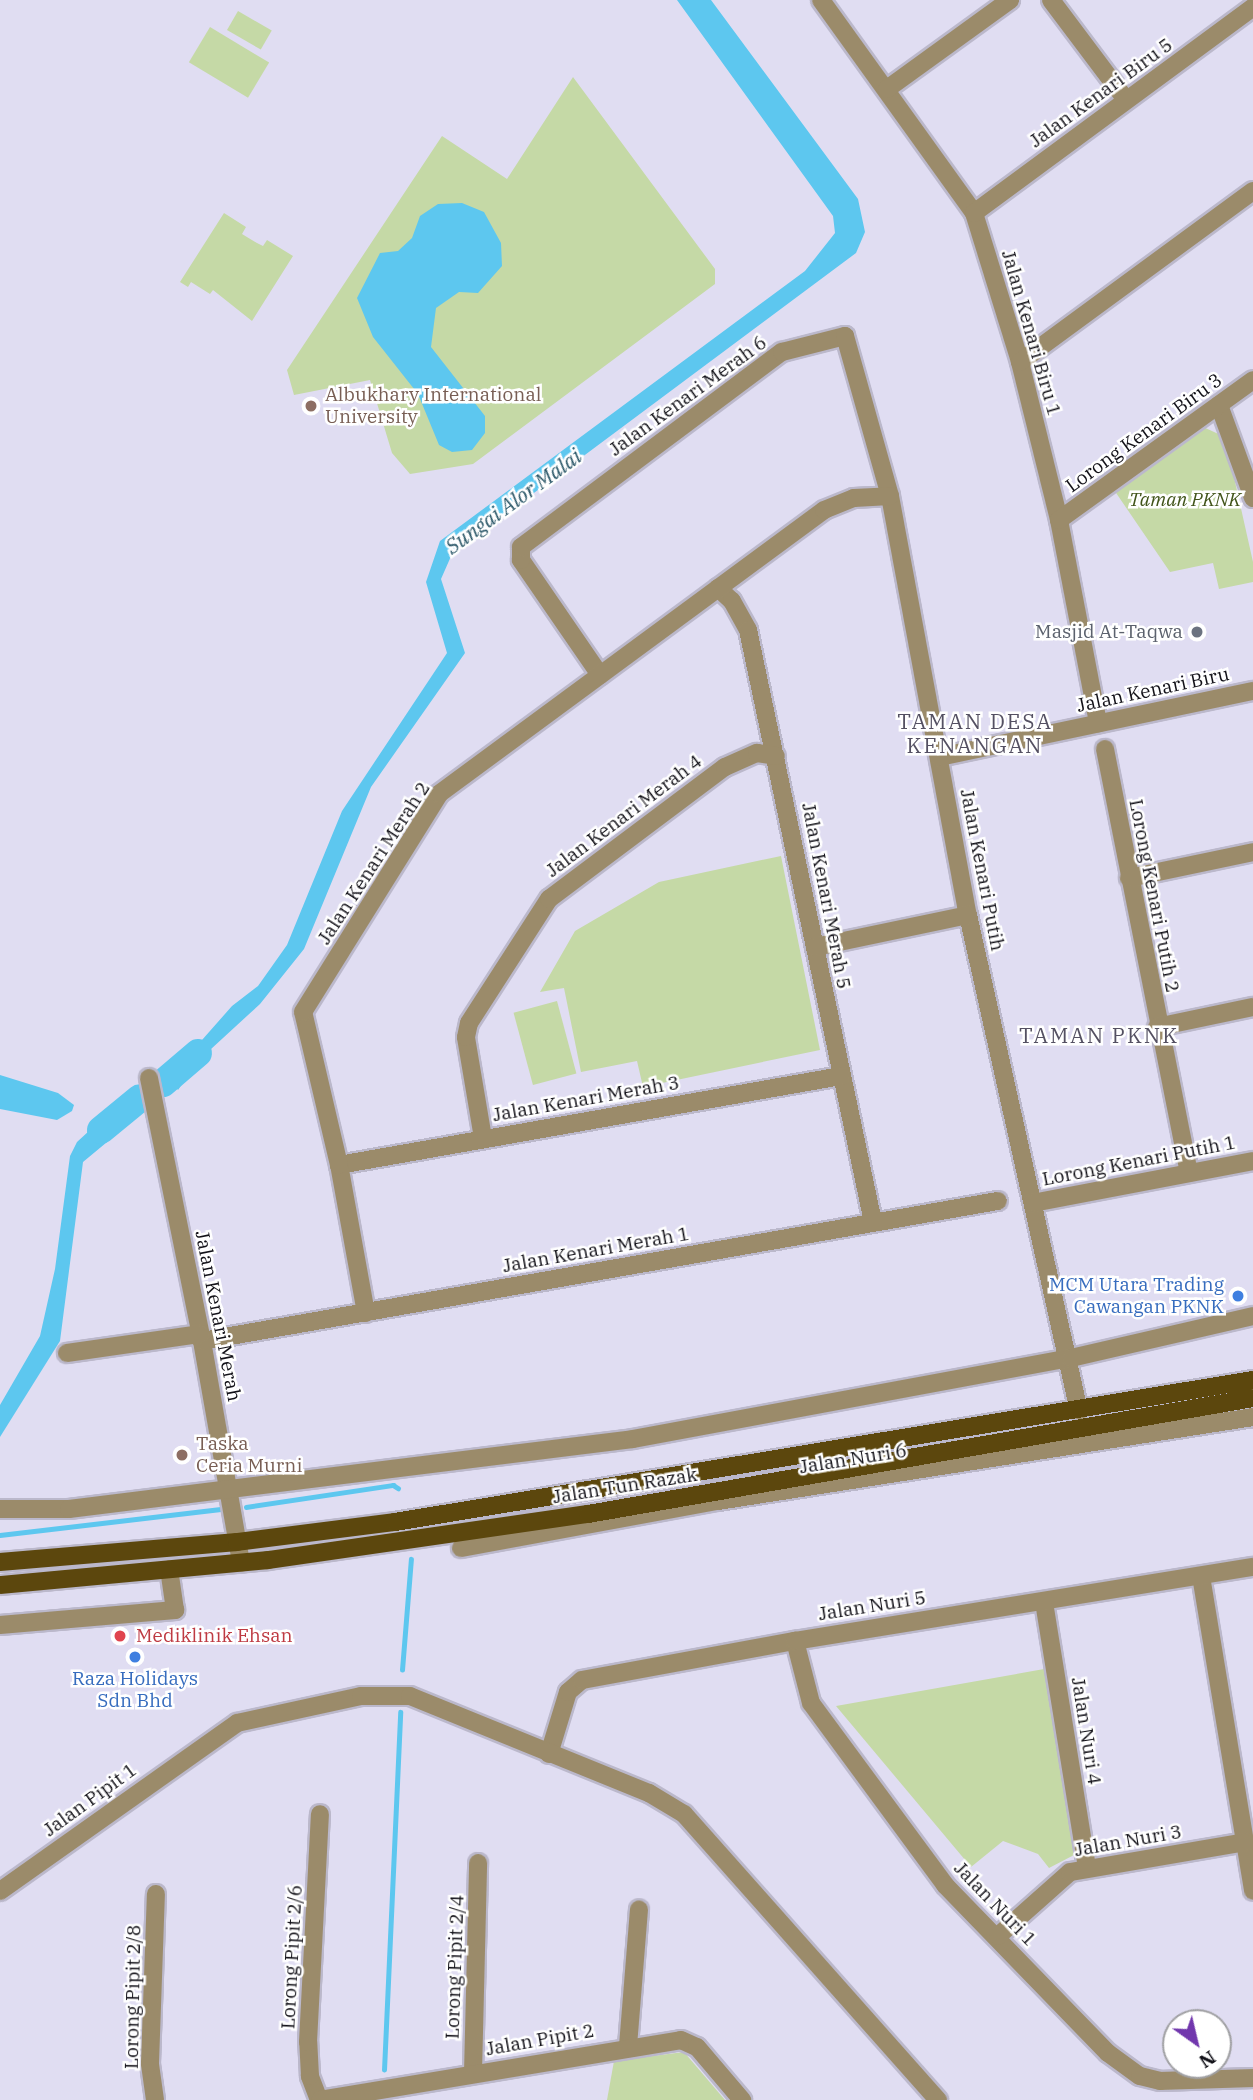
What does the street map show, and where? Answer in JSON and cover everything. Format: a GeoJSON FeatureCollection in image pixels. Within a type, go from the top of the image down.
{"type":"FeatureCollection","features":[{"type":"Feature","properties":{"kind":"main road","name":"Jalan Tun Razak"},"geometry":{"type":"LineString","coordinates":[[0,1562],[237,1542],[586,1493],[1253,1380]]}},
{"type":"Feature","properties":{"kind":"main road","name":"Jalan Tun Razak"},"geometry":{"type":"LineString","coordinates":[[0,1585],[241,1563],[482,1536],[1253,1398]]}},
{"type":"Feature","properties":{"kind":"street","name":"Jalan Kenari Biru 1"},"geometry":{"type":"LineString","coordinates":[[821,0],[974,213],[1020,362],[1059,520],[1098,723]]}},
{"type":"Feature","properties":{"kind":"street"},"geometry":{"type":"LineString","coordinates":[[887,89],[1010,0]]}},
{"type":"Feature","properties":{"kind":"street"},"geometry":{"type":"LineString","coordinates":[[1051,0],[1126,100]]}},
{"type":"Feature","properties":{"kind":"street","name":"Jalan Kenari Biru 5"},"geometry":{"type":"LineString","coordinates":[[974,213],[1248,9]]}},
{"type":"Feature","properties":{"kind":"street"},"geometry":{"type":"LineString","coordinates":[[1020,362],[1253,191]]}},
{"type":"Feature","properties":{"kind":"street","name":"Jalan Kenari Putih"},"geometry":{"type":"LineString","coordinates":[[845,336],[890,496],[968,915],[1071,1358],[1079,1411]]}},
{"type":"Feature","properties":{"kind":"street","name":"Jalan Kenari Merah 6"},"geometry":{"type":"LineString","coordinates":[[600,676],[521,560],[521,547],[782,352],[845,336]]}},
{"type":"Feature","properties":{"kind":"street","name":"Lorong Kenari Biru 3"},"geometry":{"type":"LineString","coordinates":[[1059,520],[1253,380]]}},
{"type":"Feature","properties":{"kind":"street"},"geometry":{"type":"LineString","coordinates":[[1219,405],[1253,498]]}},
{"type":"Feature","properties":{"kind":"street","name":"Jalan Kenari Merah 2"},"geometry":{"type":"LineString","coordinates":[[366,1312],[339,1165],[303,1012],[439,794],[832,505],[890,496]]}},
{"type":"Feature","properties":{"kind":"street","name":"Jalan Kenari Merah 5"},"geometry":{"type":"LineString","coordinates":[[718,588],[732,601],[748,629],[873,1222]]}},
{"type":"Feature","properties":{"kind":"street","name":"Jalan Kenari Biru"},"geometry":{"type":"LineString","coordinates":[[939,757],[1253,691]]}},
{"type":"Feature","properties":{"kind":"street","name":"Lorong Kenari Putih 2"},"geometry":{"type":"LineString","coordinates":[[1105,749],[1157,1027],[1189,1173]]}},
{"type":"Feature","properties":{"kind":"street","name":"Jalan Kenari Merah 4"},"geometry":{"type":"LineString","coordinates":[[483,1138],[466,1037],[469,1023],[549,899],[731,763],[757,754],[776,756]]}},
{"type":"Feature","properties":{"kind":"street"},"geometry":{"type":"LineString","coordinates":[[1129,878],[1253,852]]}},
{"type":"Feature","properties":{"kind":"street"},"geometry":{"type":"LineString","coordinates":[[815,947],[968,915]]}},
{"type":"Feature","properties":{"kind":"street"},"geometry":{"type":"LineString","coordinates":[[1157,1027],[1253,1007]]}},
{"type":"Feature","properties":{"kind":"street","name":"Jalan Kenari Merah 3"},"geometry":{"type":"LineString","coordinates":[[339,1165],[841,1076]]}},
{"type":"Feature","properties":{"kind":"street","name":"Jalan Kenari Merah"},"geometry":{"type":"LineString","coordinates":[[149,1078],[202,1337],[241,1563]]}},
{"type":"Feature","properties":{"kind":"street","name":"Lorong Kenari Putih 1"},"geometry":{"type":"LineString","coordinates":[[1033,1203],[1253,1161]]}},
{"type":"Feature","properties":{"kind":"street","name":"Jalan Kenari Merah 1"},"geometry":{"type":"LineString","coordinates":[[67,1353],[202,1337],[366,1312],[998,1201]]}},
{"type":"Feature","properties":{"kind":"street"},"geometry":{"type":"LineString","coordinates":[[0,1509],[69,1509],[633,1439],[1071,1358],[1253,1316]]}},
{"type":"Feature","properties":{"kind":"street","name":"Jalan Nuri 6"},"geometry":{"type":"LineString","coordinates":[[461,1548],[482,1536],[1253,1417]]}},
{"type":"Feature","properties":{"kind":"street","name":"Jalan Nuri 5"},"geometry":{"type":"LineString","coordinates":[[549,1754],[568,1692],[582,1681],[795,1641],[1253,1567]]}},
{"type":"Feature","properties":{"kind":"street"},"geometry":{"type":"LineString","coordinates":[[0,1625],[175,1610],[169,1569]]}},
{"type":"Feature","properties":{"kind":"street"},"geometry":{"type":"LineString","coordinates":[[1201,1576],[1253,1891]]}},
{"type":"Feature","properties":{"kind":"street","name":"Jalan Nuri 4"},"geometry":{"type":"LineString","coordinates":[[1044,1602],[1087,1867]]}},
{"type":"Feature","properties":{"kind":"street","name":"Jalan Nuri 1"},"geometry":{"type":"LineString","coordinates":[[795,1641],[803,1687],[811,1703],[945,1885],[999,1936],[1108,2053],[1132,2071],[1160,2081],[1253,2078]]}},
{"type":"Feature","properties":{"kind":"street","name":"Jalan Pipit 1"},"geometry":{"type":"LineString","coordinates":[[0,1891],[205,1742],[257,1716],[392,1694],[410,1696],[649,1793],[684,1814],[938,2100]]}},
{"type":"Feature","properties":{"kind":"street","name":"Lorong Pipit 2/6"},"geometry":{"type":"LineString","coordinates":[[319,2100],[310,2076],[309,2042],[320,1814]]}},
{"type":"Feature","properties":{"kind":"street","name":"Jalan Nuri 3"},"geometry":{"type":"LineString","coordinates":[[999,1936],[1059,1879],[1087,1867],[1245,1842]]}},
{"type":"Feature","properties":{"kind":"street","name":"Lorong Pipit 2/4"},"geometry":{"type":"LineString","coordinates":[[473,2073],[478,1863]]}},
{"type":"Feature","properties":{"kind":"street","name":"Lorong Pipit 2/8"},"geometry":{"type":"LineString","coordinates":[[155,2100],[150,2063],[156,1894]]}},
{"type":"Feature","properties":{"kind":"street"},"geometry":{"type":"LineString","coordinates":[[628,2046],[639,1909]]}},
{"type":"Feature","properties":{"kind":"street","name":"Jalan Pipit 2"},"geometry":{"type":"LineString","coordinates":[[319,2100],[628,2046],[690,2042],[742,2100]]}},
{"type":"Feature","properties":{"kind":"green space"},"geometry":{"type":"Polygon","coordinates":[[[238,11],[272,30],[261,50],[227,30],[238,11]]]}},
{"type":"Feature","properties":{"kind":"green space"},"geometry":{"type":"Polygon","coordinates":[[[210,27],[269,63],[248,98],[189,62],[210,27]]]}},
{"type":"Feature","properties":{"kind":"green space"},"geometry":{"type":"Polygon","coordinates":[[[573,77],[715,269],[715,284],[473,464],[410,474],[392,453],[370,380],[294,395],[287,370],[442,136],[507,179],[573,77]]]}},
{"type":"Feature","properties":{"kind":"green space"},"geometry":{"type":"Polygon","coordinates":[[[224,213],[246,227],[242,234],[263,246],[267,240],[293,256],[252,321],[213,290],[210,294],[191,282],[188,287],[180,282],[224,213]]]}},
{"type":"Feature","properties":{"kind":"green space","name":"Taman PKNK"},"geometry":{"type":"Polygon","coordinates":[[[1201,426],[1225,437],[1253,562],[1253,582],[1219,589],[1213,563],[1170,572],[1112,487],[1201,426]]]}},
{"type":"Feature","properties":{"kind":"green space"},"geometry":{"type":"Polygon","coordinates":[[[781,856],[820,1050],[643,1087],[637,1061],[581,1072],[564,988],[540,992],[575,931],[659,882],[781,856]]]}},
{"type":"Feature","properties":{"kind":"green space"},"geometry":{"type":"Polygon","coordinates":[[[557,1001],[576,1073],[533,1085],[514,1013],[557,1001]]]}},
{"type":"Feature","properties":{"kind":"green space"},"geometry":{"type":"Polygon","coordinates":[[[1044,1669],[1076,1854],[1049,1868],[1038,1854],[1003,1841],[971,1867],[836,1706],[1044,1669]]]}},
{"type":"Feature","properties":{"kind":"green space"},"geometry":{"type":"Polygon","coordinates":[[[684,2052],[725,2100],[607,2100],[614,2061],[684,2052]]]}},
{"type":"Feature","properties":{"kind":"water"},"geometry":{"type":"Polygon","coordinates":[[[677,0],[711,0],[858,199],[865,232],[856,253],[452,554],[441,579],[465,653],[371,787],[304,949],[260,1004],[198,1061],[178,1090],[165,1072],[187,1057],[232,1006],[258,986],[287,945],[342,811],[447,653],[426,582],[440,541],[805,271],[835,233],[833,216],[677,0]]]}},
{"type":"Feature","properties":{"kind":"water"},"geometry":{"type":"Polygon","coordinates":[[[462,203],[484,212],[501,243],[502,266],[478,293],[459,292],[436,308],[431,347],[485,416],[485,433],[472,450],[452,452],[439,445],[418,394],[373,337],[357,298],[380,253],[398,251],[412,238],[420,216],[438,204],[462,203]]]}},
{"type":"Feature","properties":{"kind":"water"},"geometry":{"type":"Polygon","coordinates":[[[0,1075],[58,1093],[74,1105],[72,1111],[57,1120],[0,1109],[0,1075]]]}},
{"type":"Feature","properties":{"kind":"water"},"geometry":{"type":"Polygon","coordinates":[[[126,1097],[136,1118],[83,1162],[60,1341],[0,1437],[0,1405],[40,1336],[55,1269],[70,1156],[77,1142],[126,1097]]]}},
{"type":"Feature","properties":{"kind":"waterway","name":"Sungai Alor Malai"},"geometry":{"type":"LineString","coordinates":[[163,1083],[198,1053]]}},
{"type":"Feature","properties":{"kind":"waterway","name":"Sungai Alor Malai"},"geometry":{"type":"LineString","coordinates":[[101,1130],[140,1098]]}},
{"type":"Feature","properties":{"kind":"waterway"},"geometry":{"type":"LineString","coordinates":[[246,1507],[393,1485],[398,1488]]}},
{"type":"Feature","properties":{"kind":"waterway"},"geometry":{"type":"LineString","coordinates":[[0,1535],[222,1509]]}},
{"type":"Feature","properties":{"kind":"waterway"},"geometry":{"type":"LineString","coordinates":[[402,1670],[411,1559]]}},
{"type":"Feature","properties":{"kind":"waterway"},"geometry":{"type":"LineString","coordinates":[[384,2070],[400,1712]]}},
{"type":"Feature","properties":{"kind":"place","name":"Albukhary International University"},"geometry":{"type":"Point","coordinates":[311,406]}},
{"type":"Feature","properties":{"kind":"place","name":"Masjid At-Taqwa"},"geometry":{"type":"Point","coordinates":[1197,632]}},
{"type":"Feature","properties":{"kind":"place","name":"MCM Utara Trading Cawangan PKNK"},"geometry":{"type":"Point","coordinates":[1238,1296]}},
{"type":"Feature","properties":{"kind":"place","name":"Taska Ceria Murni"},"geometry":{"type":"Point","coordinates":[182,1455]}},
{"type":"Feature","properties":{"kind":"place","name":"Mediklinik Ehsan"},"geometry":{"type":"Point","coordinates":[120,1636]}},
{"type":"Feature","properties":{"kind":"place","name":"Raza Holidays Sdn Bhd"},"geometry":{"type":"Point","coordinates":[135,1657]}},
{"type":"Feature","properties":{"kind":"district","name":"TAMAN DESA KENANGAN"},"geometry":{"type":"Point","coordinates":[975,733]}},
{"type":"Feature","properties":{"kind":"district","name":"TAMAN PKNK"},"geometry":{"type":"Point","coordinates":[1099,1035]}}]}
